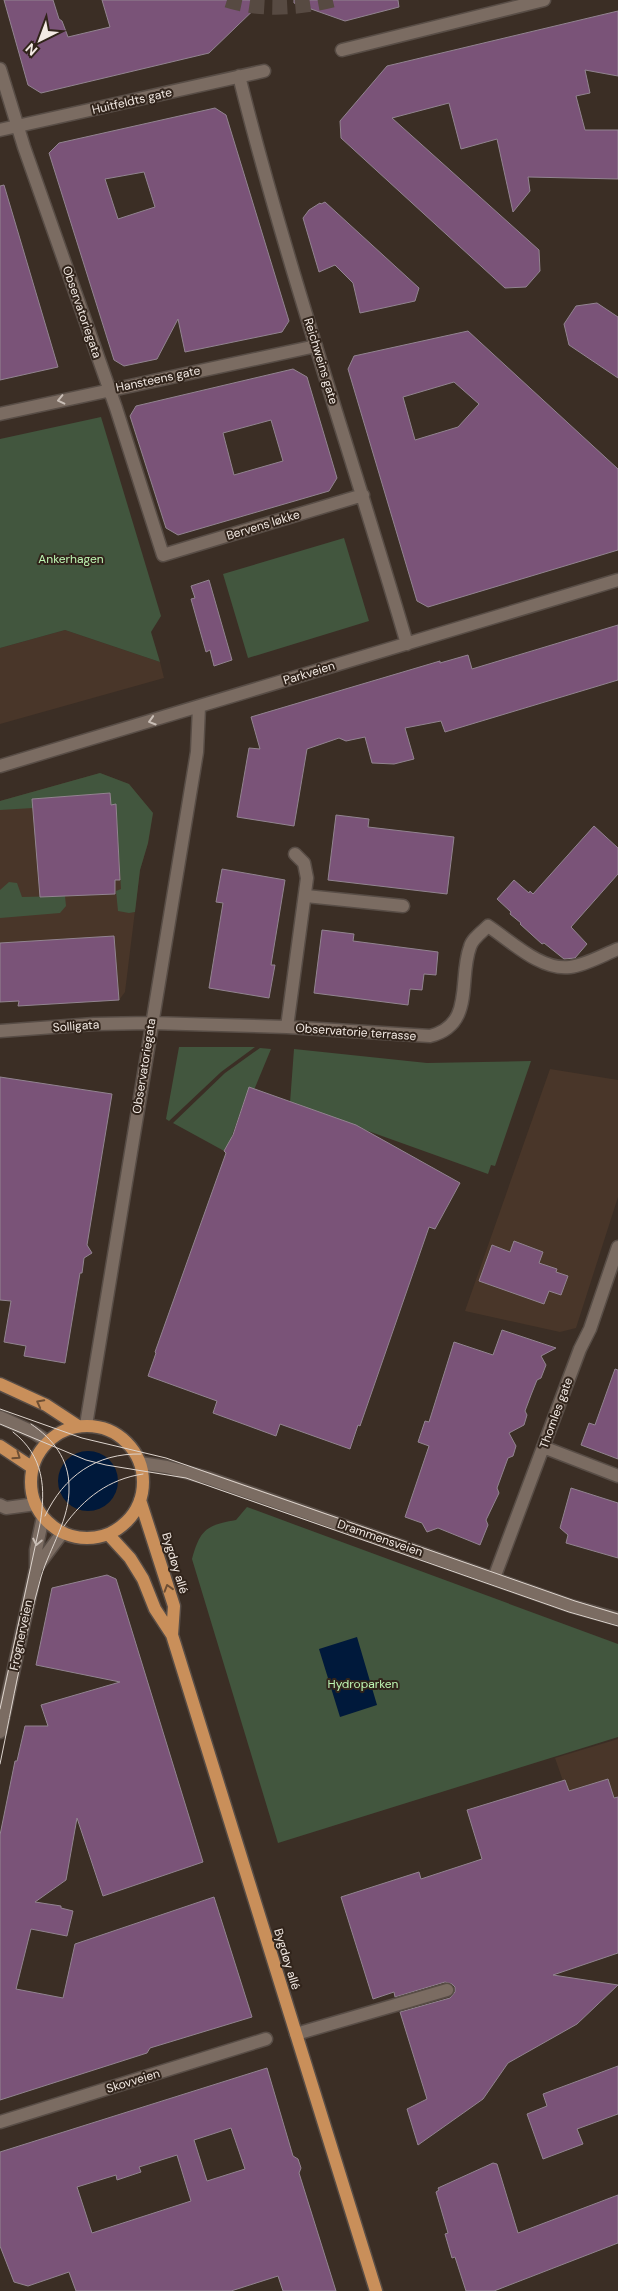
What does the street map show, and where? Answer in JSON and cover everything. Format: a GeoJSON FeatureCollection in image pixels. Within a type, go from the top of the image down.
{"type":"FeatureCollection","features":[{"type":"Feature","properties":{"kind":"main road"},"geometry":{"type":"LineString","coordinates":[[0,1384],[46,1405],[82,1426]]}},
{"type":"Feature","properties":{"kind":"main road"},"geometry":{"type":"LineString","coordinates":[[82,1426],[100,1427],[119,1436],[134,1451],[140,1464],[143,1482],[140,1500],[128,1520],[108,1534],[85,1538],[62,1532],[43,1517],[36,1504],[31,1482],[32,1468],[38,1454],[47,1441],[67,1429],[82,1426]]}},
{"type":"Feature","properties":{"kind":"main road"},"geometry":{"type":"LineString","coordinates":[[0,1446],[32,1468]]}},
{"type":"Feature","properties":{"kind":"main road","name":"Bygdøy allé"},"geometry":{"type":"LineString","coordinates":[[140,1500],[174,1606],[172,1636]]}},
{"type":"Feature","properties":{"kind":"main road","name":"Bygdøy allé"},"geometry":{"type":"LineString","coordinates":[[108,1534],[130,1558],[143,1579],[155,1610],[172,1636],[376,2291]]}},
{"type":"Feature","properties":{"kind":"street"},"geometry":{"type":"LineString","coordinates":[[342,50],[544,0]]}},
{"type":"Feature","properties":{"kind":"street","name":"Observatoriegata"},"geometry":{"type":"LineString","coordinates":[[0,69],[163,555]]}},
{"type":"Feature","properties":{"kind":"street","name":"Huitfeldts gate"},"geometry":{"type":"LineString","coordinates":[[0,130],[264,71]]}},
{"type":"Feature","properties":{"kind":"street","name":"Reichweins gate"},"geometry":{"type":"LineString","coordinates":[[239,76],[316,346],[407,644]]}},
{"type":"Feature","properties":{"kind":"street","name":"Hansteens gate"},"geometry":{"type":"LineString","coordinates":[[0,414],[108,389],[316,346]]}},
{"type":"Feature","properties":{"kind":"street","name":"Bervens løkke"},"geometry":{"type":"LineString","coordinates":[[163,555],[363,495]]}},
{"type":"Feature","properties":{"kind":"street","name":"Parkveien"},"geometry":{"type":"LineString","coordinates":[[0,766],[618,580]]}},
{"type":"Feature","properties":{"kind":"street","name":"Observatoriegata"},"geometry":{"type":"LineString","coordinates":[[82,1426],[197,752],[199,707]]}},
{"type":"Feature","properties":{"kind":"street"},"geometry":{"type":"LineString","coordinates":[[287,1027],[307,878],[304,863],[295,854]]}},
{"type":"Feature","properties":{"kind":"street"},"geometry":{"type":"LineString","coordinates":[[306,896],[403,906]]}},
{"type":"Feature","properties":{"kind":"street","name":"Observatorie terrasse"},"geometry":{"type":"LineString","coordinates":[[151,1023],[287,1027],[415,1037],[430,1036],[440,1034],[448,1028],[457,1015],[464,999],[465,964],[470,944],[488,926],[538,960],[560,968],[572,967],[618,949]]}},
{"type":"Feature","properties":{"kind":"street","name":"Solligata"},"geometry":{"type":"LineString","coordinates":[[0,1031],[102,1024],[151,1023]]}},
{"type":"Feature","properties":{"kind":"street","name":"Thomles gate"},"geometry":{"type":"LineString","coordinates":[[494,1578],[580,1349],[590,1329],[618,1247]]}},
{"type":"Feature","properties":{"kind":"street"},"geometry":{"type":"LineString","coordinates":[[0,1417],[25,1428],[47,1441]]}},
{"type":"Feature","properties":{"kind":"street"},"geometry":{"type":"LineString","coordinates":[[543,1448],[618,1476]]}},
{"type":"Feature","properties":{"kind":"street","name":"Drammensveien"},"geometry":{"type":"LineString","coordinates":[[140,1464],[167,1467],[208,1478],[570,1606],[618,1620]]}},
{"type":"Feature","properties":{"kind":"street"},"geometry":{"type":"LineString","coordinates":[[0,1505],[6,1508],[20,1508],[36,1504]]}},
{"type":"Feature","properties":{"kind":"street","name":"Frognerveien"},"geometry":{"type":"LineString","coordinates":[[0,1732],[36,1568],[36,1550],[43,1517]]}},
{"type":"Feature","properties":{"kind":"street","name":"Frognerveien"},"geometry":{"type":"LineString","coordinates":[[36,1568],[62,1532]]}},
{"type":"Feature","properties":{"kind":"street"},"geometry":{"type":"LineString","coordinates":[[296,2034],[447,1990]]}},
{"type":"Feature","properties":{"kind":"street","name":"Skovveien"},"geometry":{"type":"LineString","coordinates":[[0,2122],[261,2041]]}},
{"type":"Feature","properties":{"kind":"shaded area"},"geometry":{"type":"Polygon","coordinates":[[[65,630],[160,662],[164,678],[0,724],[0,648],[65,630]]]}},
{"type":"Feature","properties":{"kind":"shaded area"},"geometry":{"type":"Polygon","coordinates":[[[100,773],[129,784],[153,813],[148,843],[140,870],[125,992],[119,1000],[18,1006],[19,1001],[0,1002],[0,801],[100,773]]]}},
{"type":"Feature","properties":{"kind":"shaded area"},"geometry":{"type":"Polygon","coordinates":[[[550,1069],[618,1080],[618,1197],[576,1328],[560,1332],[465,1311],[550,1069]]]}},
{"type":"Feature","properties":{"kind":"shaded area"},"geometry":{"type":"Polygon","coordinates":[[[618,1739],[618,1915],[583,1837],[565,1780],[563,1781],[555,1758],[618,1739]]]}},
{"type":"Feature","properties":{"kind":"green space","name":"Ankerhagen"},"geometry":{"type":"Polygon","coordinates":[[[101,417],[161,616],[151,632],[160,662],[65,630],[0,648],[0,439],[101,417]]]}},
{"type":"Feature","properties":{"kind":"green space"},"geometry":{"type":"Polygon","coordinates":[[[344,538],[369,621],[248,658],[223,574],[344,538]]]}},
{"type":"Feature","properties":{"kind":"green space"},"geometry":{"type":"Polygon","coordinates":[[[100,773],[129,784],[153,813],[148,843],[140,870],[135,912],[118,911],[116,891],[121,889],[116,805],[111,805],[110,793],[33,799],[33,808],[0,810],[0,801],[100,773]]]}},
{"type":"Feature","properties":{"kind":"green space"},"geometry":{"type":"Polygon","coordinates":[[[9,882],[17,883],[22,897],[65,896],[66,906],[60,913],[0,918],[0,890],[9,882]]]}},
{"type":"Feature","properties":{"kind":"green space"},"geometry":{"type":"Polygon","coordinates":[[[179,1047],[255,1047],[221,1072],[169,1121],[166,1119],[179,1047]]]}},
{"type":"Feature","properties":{"kind":"green space"},"geometry":{"type":"Polygon","coordinates":[[[260,1048],[271,1049],[254,1090],[249,1088],[226,1152],[173,1123],[225,1073],[260,1048]]]}},
{"type":"Feature","properties":{"kind":"green space"},"geometry":{"type":"Polygon","coordinates":[[[294,1049],[427,1063],[531,1061],[495,1166],[491,1165],[488,1174],[290,1103],[294,1049]]]}},
{"type":"Feature","properties":{"kind":"green space","name":"Hydroparken"},"geometry":{"type":"Polygon","coordinates":[[[247,1507],[618,1644],[618,1737],[278,1843],[192,1559],[198,1541],[206,1530],[218,1524],[236,1520],[247,1507]]]}},
{"type":"Feature","properties":{"kind":"water"},"geometry":{"type":"Polygon","coordinates":[[[88,1451],[104,1456],[109,1460],[113,1465],[118,1481],[113,1497],[109,1502],[104,1506],[88,1511],[72,1506],[67,1502],[63,1497],[58,1481],[63,1465],[67,1460],[72,1456],[88,1451]]]}},
{"type":"Feature","properties":{"kind":"water"},"geometry":{"type":"Polygon","coordinates":[[[357,1637],[377,1705],[340,1717],[319,1649],[357,1637]]]}},
{"type":"Feature","properties":{"kind":"building"},"geometry":{"type":"Polygon","coordinates":[[[4,0],[53,0],[59,19],[62,21],[68,37],[110,27],[102,0],[264,0],[209,53],[41,93],[28,85],[4,0]]]}},
{"type":"Feature","properties":{"kind":"building"},"geometry":{"type":"Polygon","coordinates":[[[294,0],[398,0],[399,7],[345,21],[294,3],[294,0]]]}},
{"type":"Feature","properties":{"kind":"building"},"geometry":{"type":"Polygon","coordinates":[[[618,11],[618,76],[585,70],[590,93],[576,96],[585,130],[618,130],[618,179],[528,177],[530,191],[513,212],[497,139],[461,149],[449,103],[392,118],[539,250],[540,271],[526,287],[505,288],[341,138],[340,121],[387,66],[618,11]]]}},
{"type":"Feature","properties":{"kind":"building"},"geometry":{"type":"Polygon","coordinates":[[[215,108],[226,115],[289,321],[282,332],[185,352],[178,319],[157,359],[124,366],[114,360],[49,153],[59,143],[215,108]],[[144,172],[105,179],[118,219],[155,207],[144,172]]]}},
{"type":"Feature","properties":{"kind":"building"},"geometry":{"type":"Polygon","coordinates":[[[4,185],[58,367],[0,380],[0,186],[4,185]]]}},
{"type":"Feature","properties":{"kind":"building"},"geometry":{"type":"Polygon","coordinates":[[[325,202],[419,288],[415,301],[360,313],[353,283],[335,265],[319,272],[303,218],[309,210],[325,202]]]}},
{"type":"Feature","properties":{"kind":"building"},"geometry":{"type":"Polygon","coordinates":[[[597,303],[618,317],[618,378],[569,345],[564,324],[576,306],[597,303]]]}},
{"type":"Feature","properties":{"kind":"building"},"geometry":{"type":"Polygon","coordinates":[[[468,331],[618,469],[618,550],[428,607],[417,601],[348,369],[354,356],[468,331]],[[454,382],[403,397],[415,440],[458,427],[479,404],[454,382]]]}},
{"type":"Feature","properties":{"kind":"building"},"geometry":{"type":"Polygon","coordinates":[[[293,369],[307,377],[337,478],[329,491],[178,535],[166,528],[130,416],[136,406],[293,369]],[[271,420],[223,433],[234,475],[283,461],[271,420]]]}},
{"type":"Feature","properties":{"kind":"building"},"geometry":{"type":"Polygon","coordinates":[[[209,580],[232,660],[214,666],[210,650],[206,652],[191,599],[195,598],[191,586],[209,580]]]}},
{"type":"Feature","properties":{"kind":"building"},"geometry":{"type":"Polygon","coordinates":[[[618,625],[618,680],[445,732],[441,721],[405,728],[414,759],[394,764],[372,763],[365,737],[346,741],[339,738],[307,749],[294,826],[237,817],[249,748],[260,749],[251,717],[440,661],[440,663],[468,655],[472,669],[618,625]]]}},
{"type":"Feature","properties":{"kind":"building"},"geometry":{"type":"Polygon","coordinates":[[[110,793],[111,805],[116,804],[120,880],[115,880],[115,894],[40,897],[32,799],[110,793]]]}},
{"type":"Feature","properties":{"kind":"building"},"geometry":{"type":"Polygon","coordinates":[[[336,815],[369,819],[368,827],[454,837],[447,894],[328,880],[336,815]]]}},
{"type":"Feature","properties":{"kind":"building"},"geometry":{"type":"Polygon","coordinates":[[[594,826],[618,848],[618,874],[571,927],[587,944],[575,958],[564,959],[544,943],[542,944],[497,899],[514,880],[529,893],[530,891],[533,894],[594,826]]]}},
{"type":"Feature","properties":{"kind":"building"},"geometry":{"type":"Polygon","coordinates":[[[222,869],[285,880],[271,965],[275,965],[269,998],[209,988],[223,903],[216,902],[222,869]]]}},
{"type":"Feature","properties":{"kind":"building"},"geometry":{"type":"Polygon","coordinates":[[[322,930],[354,934],[353,941],[438,952],[436,975],[424,974],[422,990],[410,989],[408,1005],[314,993],[322,930]]]}},
{"type":"Feature","properties":{"kind":"building"},"geometry":{"type":"Polygon","coordinates":[[[114,936],[119,1000],[18,1006],[19,1001],[0,1002],[0,943],[114,936]]]}},
{"type":"Feature","properties":{"kind":"building"},"geometry":{"type":"Polygon","coordinates":[[[0,1077],[112,1094],[87,1245],[92,1253],[84,1258],[82,1273],[80,1273],[65,1363],[24,1356],[26,1346],[4,1342],[11,1301],[0,1300],[0,1077]]]}},
{"type":"Feature","properties":{"kind":"building"},"geometry":{"type":"Polygon","coordinates":[[[249,1087],[356,1125],[460,1183],[435,1229],[429,1227],[360,1426],[358,1425],[350,1449],[280,1424],[276,1436],[213,1413],[217,1401],[148,1376],[226,1153],[224,1151],[233,1135],[249,1087]]]}},
{"type":"Feature","properties":{"kind":"building"},"geometry":{"type":"Polygon","coordinates":[[[514,1241],[543,1252],[539,1263],[557,1269],[556,1272],[568,1276],[561,1295],[549,1291],[544,1304],[479,1281],[492,1245],[510,1252],[514,1241]]]}},
{"type":"Feature","properties":{"kind":"building"},"geometry":{"type":"Polygon","coordinates":[[[502,1330],[556,1348],[541,1356],[546,1365],[541,1378],[537,1380],[525,1411],[527,1415],[524,1425],[509,1433],[516,1446],[513,1456],[508,1458],[497,1488],[499,1493],[486,1520],[488,1525],[480,1545],[438,1528],[427,1532],[422,1523],[405,1517],[429,1446],[418,1442],[425,1421],[429,1422],[454,1342],[493,1355],[502,1330]]]}},
{"type":"Feature","properties":{"kind":"building"},"geometry":{"type":"Polygon","coordinates":[[[615,1369],[618,1370],[618,1459],[581,1445],[589,1423],[595,1425],[615,1369]]]}},
{"type":"Feature","properties":{"kind":"building"},"geometry":{"type":"Polygon","coordinates":[[[571,1488],[618,1503],[618,1558],[566,1543],[568,1535],[560,1528],[571,1488]]]}},
{"type":"Feature","properties":{"kind":"building"},"geometry":{"type":"Polygon","coordinates":[[[107,1575],[116,1579],[203,1862],[103,1896],[77,1818],[66,1880],[35,1902],[61,1906],[61,1908],[73,1911],[67,1936],[31,1929],[16,1989],[63,1998],[75,1944],[214,1897],[252,2017],[150,2048],[147,2053],[0,2100],[0,1835],[15,1761],[17,1761],[25,1726],[48,1726],[41,1705],[120,1682],[36,1665],[52,1588],[107,1575]]]}},
{"type":"Feature","properties":{"kind":"building"},"geometry":{"type":"Polygon","coordinates":[[[608,1779],[614,1798],[618,1797],[618,1953],[553,1975],[618,1985],[577,2024],[508,2063],[483,2099],[418,2145],[407,2109],[427,2099],[400,2012],[450,1998],[455,1992],[455,1987],[445,1982],[395,1997],[394,1992],[373,1999],[341,1897],[419,1872],[421,1879],[482,1859],[467,1810],[565,1780],[569,1791],[608,1779]]]}},
{"type":"Feature","properties":{"kind":"building"},"geometry":{"type":"Polygon","coordinates":[[[618,2066],[618,2114],[577,2129],[583,2144],[543,2159],[527,2114],[547,2106],[543,2094],[618,2066]]]}},
{"type":"Feature","properties":{"kind":"building"},"geometry":{"type":"Polygon","coordinates":[[[267,2068],[293,2156],[298,2159],[301,2168],[299,2173],[336,2291],[283,2291],[278,2276],[231,2291],[76,2291],[69,2272],[28,2286],[14,2282],[0,2246],[0,2152],[267,2068]],[[231,2128],[194,2140],[207,2181],[245,2169],[231,2128]],[[177,2155],[139,2167],[141,2172],[117,2180],[116,2175],[77,2187],[92,2233],[191,2201],[177,2155]]]}},
{"type":"Feature","properties":{"kind":"building"},"geometry":{"type":"Polygon","coordinates":[[[493,2163],[497,2164],[518,2233],[618,2195],[618,2243],[494,2291],[466,2291],[455,2257],[452,2258],[445,2234],[448,2233],[436,2192],[439,2190],[438,2188],[493,2163]]]}},
{"type":"Feature","properties":{"kind":"tunnel"},"geometry":{"type":"LineString","coordinates":[[227,0],[267,7],[307,5],[333,0]]}},
{"type":"Feature","properties":{"kind":"tram line"},"geometry":{"type":"LineString","coordinates":[[0,1409],[82,1438],[166,1458],[575,1601],[618,1614]]}},
{"type":"Feature","properties":{"kind":"tram line"},"geometry":{"type":"LineString","coordinates":[[0,1424],[86,1460],[186,1478],[569,1612],[618,1626]]}},
{"type":"Feature","properties":{"kind":"tram line"},"geometry":{"type":"LineString","coordinates":[[0,1764],[35,1600],[41,1577],[63,1522],[68,1499],[68,1477],[63,1459],[53,1443],[31,1424]]}},
{"type":"Feature","properties":{"kind":"tram line"},"geometry":{"type":"LineString","coordinates":[[0,1709],[40,1524],[43,1498],[37,1462],[31,1451],[13,1432]]}},
{"type":"Feature","properties":{"kind":"tram line"},"geometry":{"type":"LineString","coordinates":[[45,1516],[62,1489],[83,1470],[110,1458],[141,1454]]}},
{"type":"Feature","properties":{"kind":"tram line"},"geometry":{"type":"LineString","coordinates":[[64,1526],[80,1507],[98,1491],[119,1480],[143,1474]]}}]}
